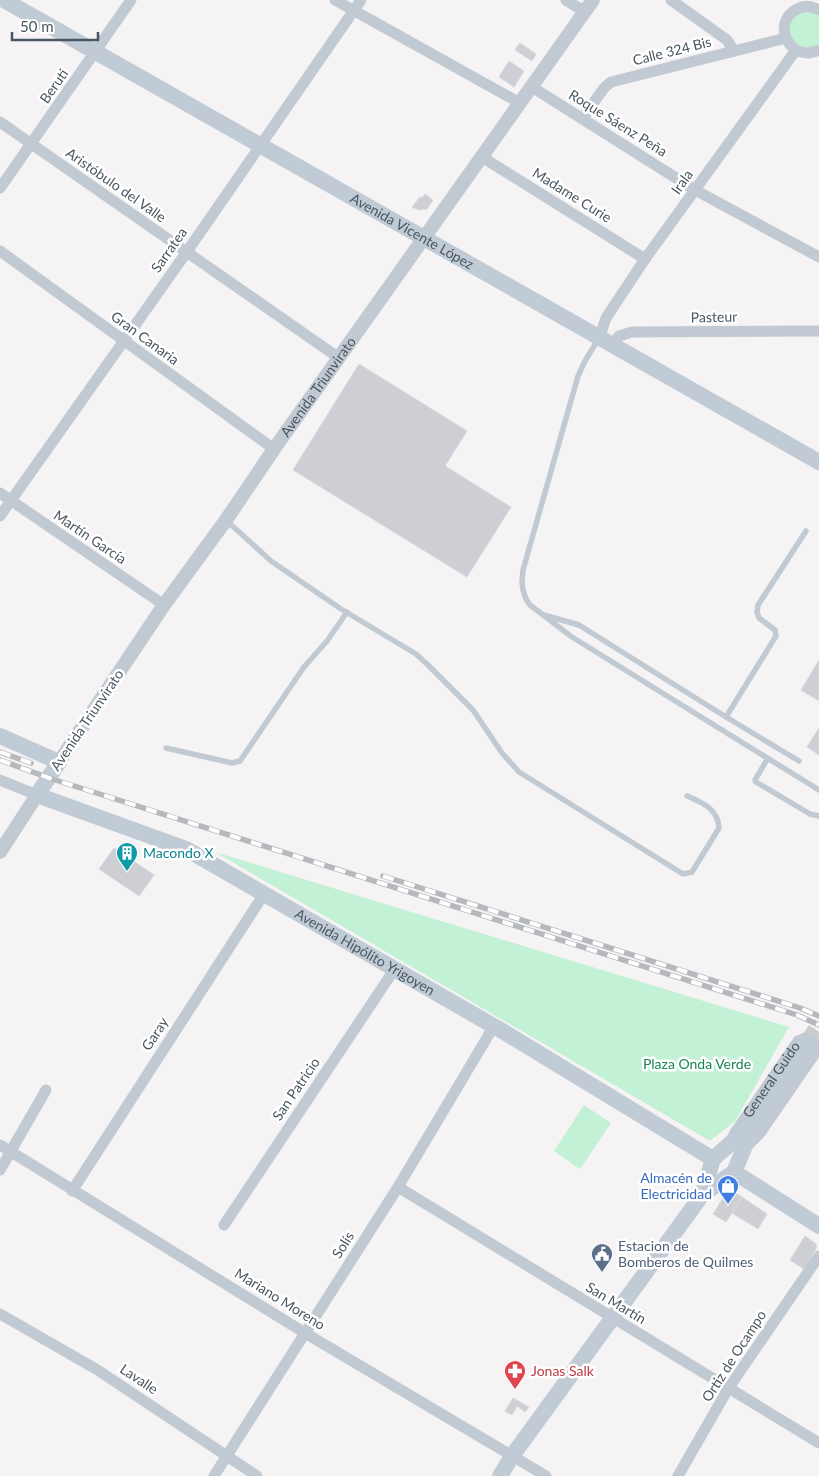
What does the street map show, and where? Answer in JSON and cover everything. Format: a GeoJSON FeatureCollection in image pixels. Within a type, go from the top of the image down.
{"type":"FeatureCollection","features":[{"type":"Feature","properties":{"kind":"main road","name":"Avenida Vicente López"},"geometry":{"type":"LineString","coordinates":[[4,0],[819,462]]}},
{"type":"Feature","properties":{"kind":"main road"},"geometry":{"type":"LineString","coordinates":[[0,736],[59,762]]}},
{"type":"Feature","properties":{"kind":"main road","name":"Avenida Triunvirato"},"geometry":{"type":"LineString","coordinates":[[37,795],[59,762]]}},
{"type":"Feature","properties":{"kind":"main road","name":"Avenida Hipólito Yrigoyen"},"geometry":{"type":"LineString","coordinates":[[37,795],[176,844],[494,1026],[713,1159]]}},
{"type":"Feature","properties":{"kind":"main road","name":"General Guido"},"geometry":{"type":"LineString","coordinates":[[713,1159],[735,1149],[807,1043]]}},
{"type":"Feature","properties":{"kind":"main road","name":"General Guido"},"geometry":{"type":"LineString","coordinates":[[734,1172],[735,1149]]}},
{"type":"Feature","properties":{"kind":"main road"},"geometry":{"type":"LineString","coordinates":[[702,1195],[713,1159]]}},
{"type":"Feature","properties":{"kind":"main road"},"geometry":{"type":"LineString","coordinates":[[500,1476],[512,1456],[702,1195],[734,1172],[819,1226]]}},
{"type":"Feature","properties":{"kind":"street","name":"Beruti"},"geometry":{"type":"LineString","coordinates":[[0,188],[131,0]]}},
{"type":"Feature","properties":{"kind":"street"},"geometry":{"type":"LineString","coordinates":[[335,0],[520,104]]}},
{"type":"Feature","properties":{"kind":"street","name":"Sarratea"},"geometry":{"type":"LineString","coordinates":[[0,516],[362,0]]}},
{"type":"Feature","properties":{"kind":"street"},"geometry":{"type":"LineString","coordinates":[[566,0],[585,12]]}},
{"type":"Feature","properties":{"kind":"street","name":"Avenida Triunvirato"},"geometry":{"type":"LineString","coordinates":[[59,762],[164,605],[226,520],[274,448],[593,0]]}},
{"type":"Feature","properties":{"kind":"street"},"geometry":{"type":"LineString","coordinates":[[671,0],[727,40],[734,51]]}},
{"type":"Feature","properties":{"kind":"street"},"geometry":{"type":"LineString","coordinates":[[818,52],[810,53],[796,50],[786,38],[785,24],[797,4],[819,10]]}},
{"type":"Feature","properties":{"kind":"street","name":"Calle 324 Bis"},"geometry":{"type":"LineString","coordinates":[[582,119],[604,88],[611,82],[786,38]]}},
{"type":"Feature","properties":{"kind":"street","name":"Irala"},"geometry":{"type":"LineString","coordinates":[[606,340],[606,318],[645,259],[796,50]]}},
{"type":"Feature","properties":{"kind":"street","name":"Roque Sáenz Peña"},"geometry":{"type":"LineString","coordinates":[[532,86],[695,190],[819,256]]}},
{"type":"Feature","properties":{"kind":"street","name":"Aristóbulo del Valle"},"geometry":{"type":"LineString","coordinates":[[0,122],[339,358]]}},
{"type":"Feature","properties":{"kind":"street","name":"Madame Curie"},"geometry":{"type":"LineString","coordinates":[[482,158],[645,259]]}},
{"type":"Feature","properties":{"kind":"street","name":"Gran Canaria"},"geometry":{"type":"LineString","coordinates":[[0,251],[274,448]]}},
{"type":"Feature","properties":{"kind":"street","name":"Pasteur"},"geometry":{"type":"LineString","coordinates":[[606,340],[632,332],[819,331]]}},
{"type":"Feature","properties":{"kind":"street","name":"Martín García"},"geometry":{"type":"LineString","coordinates":[[0,493],[164,605]]}},
{"type":"Feature","properties":{"kind":"street","name":"Avenida Hipólito Yrigoyen"},"geometry":{"type":"LineString","coordinates":[[0,780],[37,795]]}},
{"type":"Feature","properties":{"kind":"street"},"geometry":{"type":"LineString","coordinates":[[0,852],[37,795]]}},
{"type":"Feature","properties":{"kind":"street","name":"Garay"},"geometry":{"type":"LineString","coordinates":[[72,1191],[264,894]]}},
{"type":"Feature","properties":{"kind":"street","name":"San Patricio"},"geometry":{"type":"LineString","coordinates":[[224,1225],[394,970]]}},
{"type":"Feature","properties":{"kind":"street","name":"Solís"},"geometry":{"type":"LineString","coordinates":[[214,1476],[398,1187],[494,1026]]}},
{"type":"Feature","properties":{"kind":"street","name":"General Guido"},"geometry":{"type":"LineString","coordinates":[[806,1038],[815,1044],[816,1052],[760,1133],[735,1149],[798,1041],[806,1038]]}},
{"type":"Feature","properties":{"kind":"street"},"geometry":{"type":"LineString","coordinates":[[0,1170],[46,1090]]}},
{"type":"Feature","properties":{"kind":"street","name":"Mariano Moreno"},"geometry":{"type":"LineString","coordinates":[[0,1146],[305,1333],[546,1476]]}},
{"type":"Feature","properties":{"kind":"street","name":"San Martín"},"geometry":{"type":"LineString","coordinates":[[398,1187],[819,1443]]}},
{"type":"Feature","properties":{"kind":"street","name":"Ortiz de Ocampo"},"geometry":{"type":"LineString","coordinates":[[678,1476],[728,1389],[819,1256]]}},
{"type":"Feature","properties":{"kind":"street","name":"Lavalle"},"geometry":{"type":"LineString","coordinates":[[0,1314],[96,1369],[257,1476]]}},
{"type":"Feature","properties":{"kind":"lane"},"geometry":{"type":"LineString","coordinates":[[606,340],[584,361],[578,376],[523,570],[522,582],[526,599],[540,614],[572,637],[819,790]]}},
{"type":"Feature","properties":{"kind":"lane"},"geometry":{"type":"LineString","coordinates":[[226,520],[272,561],[347,612],[416,654],[438,673],[473,710],[502,753],[519,772],[683,874],[692,872],[719,828],[712,809],[688,796]]}},
{"type":"Feature","properties":{"kind":"lane"},"geometry":{"type":"LineString","coordinates":[[726,717],[776,636],[775,630],[759,618],[757,612],[758,605],[806,532]]}},
{"type":"Feature","properties":{"kind":"lane"},"geometry":{"type":"LineString","coordinates":[[166,748],[232,763],[240,761],[304,667],[327,641],[347,612]]}},
{"type":"Feature","properties":{"kind":"lane"},"geometry":{"type":"LineString","coordinates":[[540,614],[579,625],[800,762]]}},
{"type":"Feature","properties":{"kind":"lane"},"geometry":{"type":"LineString","coordinates":[[768,758],[754,780],[810,814],[819,816]]}},
{"type":"Feature","properties":{"kind":"green space"},"geometry":{"type":"Polygon","coordinates":[[[806,10],[819,14],[819,45],[803,47],[797,44],[789,34],[790,21],[795,15],[806,10]]]}},
{"type":"Feature","properties":{"kind":"green space","name":"Plaza Onda Verde"},"geometry":{"type":"Polygon","coordinates":[[[215,852],[789,1027],[735,1121],[710,1141],[215,852]]]}},
{"type":"Feature","properties":{"kind":"green space"},"geometry":{"type":"Polygon","coordinates":[[[584,1105],[611,1123],[580,1169],[554,1151],[584,1105]]]}},
{"type":"Feature","properties":{"kind":"building"},"geometry":{"type":"Polygon","coordinates":[[[520,43],[536,54],[532,61],[515,50],[520,43]]]}},
{"type":"Feature","properties":{"kind":"building"},"geometry":{"type":"Polygon","coordinates":[[[509,61],[524,71],[514,87],[499,77],[509,61]]]}},
{"type":"Feature","properties":{"kind":"building"},"geometry":{"type":"Polygon","coordinates":[[[425,194],[433,200],[427,209],[419,210],[412,207],[420,197],[422,198],[425,194]]]}},
{"type":"Feature","properties":{"kind":"building"},"geometry":{"type":"Polygon","coordinates":[[[359,364],[467,431],[445,466],[511,507],[467,577],[293,470],[359,364]]]}},
{"type":"Feature","properties":{"kind":"building"},"geometry":{"type":"Polygon","coordinates":[[[819,660],[819,701],[801,690],[819,660]]]}},
{"type":"Feature","properties":{"kind":"building"},"geometry":{"type":"Polygon","coordinates":[[[819,728],[819,755],[807,747],[819,728]]]}},
{"type":"Feature","properties":{"kind":"building","name":"Macondo X"},"geometry":{"type":"Polygon","coordinates":[[[114,848],[154,875],[139,896],[99,869],[114,848]]]}},
{"type":"Feature","properties":{"kind":"building","name":"Almacén de Electricidad"},"geometry":{"type":"Polygon","coordinates":[[[729,1189],[742,1197],[726,1222],[713,1214],[729,1189]]]}},
{"type":"Feature","properties":{"kind":"building"},"geometry":{"type":"Polygon","coordinates":[[[742,1197],[767,1214],[758,1229],[732,1213],[742,1197]]]}},
{"type":"Feature","properties":{"kind":"building"},"geometry":{"type":"Polygon","coordinates":[[[805,1236],[815,1243],[817,1247],[804,1269],[790,1260],[805,1236]]]}},
{"type":"Feature","properties":{"kind":"building"},"geometry":{"type":"Polygon","coordinates":[[[513,1398],[529,1407],[525,1412],[517,1406],[512,1415],[505,1411],[513,1398]]]}},
{"type":"Feature","properties":{"kind":"tunnel"},"geometry":{"type":"LineString","coordinates":[[807,1043],[819,1024]]}},
{"type":"Feature","properties":{"kind":"railway"},"geometry":{"type":"LineString","coordinates":[[0,752],[31,763]]}},
{"type":"Feature","properties":{"kind":"railway"},"geometry":{"type":"LineString","coordinates":[[0,760],[49,778],[797,1015],[819,1025]]}},
{"type":"Feature","properties":{"kind":"railway"},"geometry":{"type":"LineString","coordinates":[[383,876],[800,1008],[819,1016]]}},
{"type":"Feature","properties":{"kind":"place","name":"Macondo X"},"geometry":{"type":"Point","coordinates":[127,872]}},
{"type":"Feature","properties":{"kind":"place","name":"Almacén de Electricidad"},"geometry":{"type":"Point","coordinates":[728,1205]}},
{"type":"Feature","properties":{"kind":"place","name":"Estacion de Bomberos de Quilmes"},"geometry":{"type":"Point","coordinates":[602,1273]}},
{"type":"Feature","properties":{"kind":"place","name":"Jonas Salk"},"geometry":{"type":"Point","coordinates":[515,1390]}}]}
